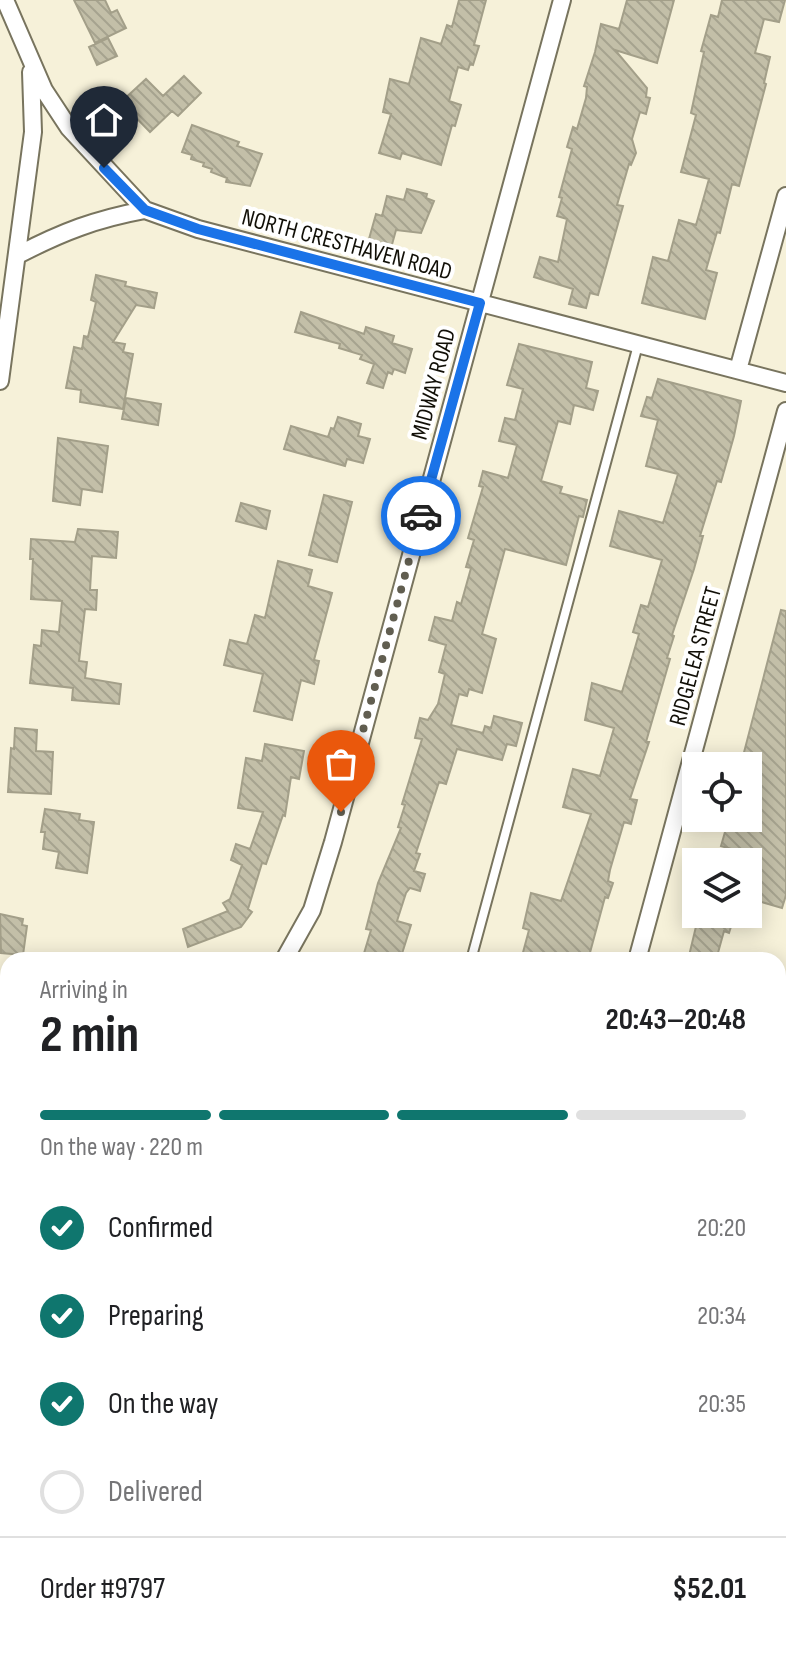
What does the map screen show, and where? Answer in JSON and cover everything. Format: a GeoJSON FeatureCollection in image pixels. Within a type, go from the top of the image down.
{"type":"FeatureCollection","features":[{"type":"Feature","properties":{"kind":"street","name":"NORTH CRESTHAVEN ROAD"},"geometry":{"type":"LineString","coordinates":[[5,0],[50,100],[69,128],[145,210],[198,229],[786,383]]}},
{"type":"Feature","properties":{"kind":"street","name":"MIDWAY ROAD"},"geometry":{"type":"LineString","coordinates":[[288,952],[312,910],[329,856],[562,0]]}},
{"type":"Feature","properties":{"kind":"street"},"geometry":{"type":"LineString","coordinates":[[0,381],[33,132],[33,89],[28,55]]}},
{"type":"Feature","properties":{"kind":"street"},"geometry":{"type":"LineString","coordinates":[[738,370],[786,196]]}},
{"type":"Feature","properties":{"kind":"street"},"geometry":{"type":"LineString","coordinates":[[18,255],[61,232],[145,210]]}},
{"type":"Feature","properties":{"kind":"street","name":"RIDGELEA STREET"},"geometry":{"type":"LineString","coordinates":[[639,952],[786,411]]}},
{"type":"Feature","properties":{"kind":"lane"},"geometry":{"type":"LineString","coordinates":[[473,952],[639,344]]}},
{"type":"Feature","properties":{"kind":"building"},"geometry":{"type":"Polygon","coordinates":[[[74,0],[105,0],[111,13],[117,10],[126,28],[95,43],[74,0]]]}},
{"type":"Feature","properties":{"kind":"building"},"geometry":{"type":"Polygon","coordinates":[[[459,0],[486,0],[474,45],[479,46],[473,65],[470,64],[468,70],[458,67],[449,101],[461,105],[441,165],[402,153],[400,159],[379,153],[391,114],[383,112],[390,79],[409,84],[421,38],[441,44],[447,25],[452,27],[459,0]]]}},
{"type":"Feature","properties":{"kind":"building"},"geometry":{"type":"Polygon","coordinates":[[[627,0],[674,0],[657,63],[615,50],[647,88],[646,97],[650,98],[646,114],[640,112],[632,139],[636,153],[629,164],[617,205],[623,206],[598,295],[590,293],[586,308],[569,304],[573,289],[534,277],[540,257],[558,262],[567,219],[557,216],[572,149],[567,147],[573,127],[577,129],[586,98],[587,87],[584,86],[601,24],[619,29],[627,0]]]}},
{"type":"Feature","properties":{"kind":"building"},"geometry":{"type":"Polygon","coordinates":[[[722,0],[785,0],[779,22],[764,19],[755,53],[770,57],[766,84],[739,186],[732,184],[720,233],[717,232],[706,270],[717,273],[705,319],[642,303],[653,257],[668,261],[679,220],[696,225],[709,179],[681,172],[696,115],[691,113],[704,52],[701,51],[711,15],[718,17],[722,0]]]}},
{"type":"Feature","properties":{"kind":"building"},"geometry":{"type":"Polygon","coordinates":[[[108,38],[117,56],[97,65],[89,47],[108,38]]]}},
{"type":"Feature","properties":{"kind":"building"},"geometry":{"type":"Polygon","coordinates":[[[184,76],[201,93],[178,116],[172,111],[150,132],[121,102],[146,79],[163,96],[184,76]]]}},
{"type":"Feature","properties":{"kind":"building"},"geometry":{"type":"Polygon","coordinates":[[[192,125],[262,154],[250,186],[226,182],[227,178],[211,172],[212,169],[203,166],[204,163],[182,152],[192,125]]]}},
{"type":"Feature","properties":{"kind":"building"},"geometry":{"type":"Polygon","coordinates":[[[407,189],[427,194],[426,198],[434,201],[421,233],[396,230],[388,259],[365,253],[376,214],[382,216],[387,196],[404,200],[407,189]]]}},
{"type":"Feature","properties":{"kind":"building"},"geometry":{"type":"Polygon","coordinates":[[[96,275],[157,293],[154,308],[136,305],[113,342],[125,344],[123,352],[133,354],[123,409],[80,402],[81,390],[66,388],[74,347],[82,349],[84,336],[88,337],[96,302],[91,300],[96,275]]]}},
{"type":"Feature","properties":{"kind":"building"},"geometry":{"type":"Polygon","coordinates":[[[301,312],[364,334],[366,327],[394,336],[392,343],[412,349],[405,373],[394,369],[392,374],[388,372],[383,388],[367,383],[374,364],[360,359],[362,355],[339,348],[340,344],[295,332],[301,312]]]}},
{"type":"Feature","properties":{"kind":"building"},"geometry":{"type":"Polygon","coordinates":[[[519,344],[592,362],[586,388],[598,391],[593,410],[574,405],[570,424],[558,421],[541,481],[562,487],[560,493],[587,500],[583,517],[579,516],[566,565],[505,549],[482,634],[496,639],[482,693],[469,689],[467,696],[459,694],[451,725],[483,733],[485,726],[491,728],[494,716],[522,723],[516,746],[507,744],[502,760],[457,749],[446,784],[439,782],[416,853],[420,854],[414,871],[425,874],[420,891],[410,888],[406,893],[397,921],[411,925],[403,952],[364,952],[371,930],[366,929],[378,883],[401,828],[398,827],[405,805],[402,804],[422,739],[415,738],[420,718],[428,720],[438,704],[445,674],[439,672],[446,645],[429,640],[435,617],[452,621],[457,602],[461,604],[471,568],[466,567],[474,540],[468,538],[483,487],[479,486],[483,471],[508,478],[517,445],[499,441],[505,418],[515,420],[523,389],[507,385],[519,344]]]}},
{"type":"Feature","properties":{"kind":"building"},"geometry":{"type":"Polygon","coordinates":[[[658,379],[741,401],[721,482],[717,481],[700,536],[703,536],[694,569],[672,635],[667,658],[670,659],[646,742],[649,742],[630,799],[637,800],[631,824],[624,822],[608,881],[613,883],[608,898],[605,897],[590,952],[523,952],[529,930],[523,928],[531,893],[561,901],[591,814],[563,807],[573,769],[600,776],[614,728],[585,720],[592,683],[622,692],[639,634],[633,632],[641,605],[648,607],[662,560],[610,546],[619,511],[663,523],[678,474],[646,466],[658,420],[641,416],[647,397],[652,398],[658,379]]]}},
{"type":"Feature","properties":{"kind":"building"},"geometry":{"type":"Polygon","coordinates":[[[126,398],[161,404],[158,425],[122,419],[126,398]]]}},
{"type":"Feature","properties":{"kind":"building"},"geometry":{"type":"Polygon","coordinates":[[[338,417],[361,424],[358,436],[370,439],[363,463],[347,459],[345,466],[284,449],[291,426],[328,437],[338,417]]]}},
{"type":"Feature","properties":{"kind":"building"},"geometry":{"type":"Polygon","coordinates":[[[58,438],[108,446],[102,492],[82,489],[80,505],[53,501],[58,438]]]}},
{"type":"Feature","properties":{"kind":"building"},"geometry":{"type":"Polygon","coordinates":[[[324,495],[352,502],[337,562],[309,555],[324,495]]]}},
{"type":"Feature","properties":{"kind":"building"},"geometry":{"type":"Polygon","coordinates":[[[241,503],[270,511],[266,529],[236,521],[241,503]]]}},
{"type":"Feature","properties":{"kind":"building"},"geometry":{"type":"Polygon","coordinates":[[[78,529],[118,532],[116,558],[92,556],[90,590],[97,590],[96,610],[85,609],[79,661],[87,662],[85,678],[121,684],[119,704],[72,700],[73,688],[30,683],[34,645],[41,646],[42,630],[59,632],[62,601],[31,599],[31,539],[75,542],[78,529]]]}},
{"type":"Feature","properties":{"kind":"building"},"geometry":{"type":"Polygon","coordinates":[[[278,561],[312,570],[308,586],[332,593],[314,660],[319,661],[314,684],[301,680],[292,720],[254,711],[263,674],[224,665],[230,640],[247,644],[255,615],[265,618],[278,561]]]}},
{"type":"Feature","properties":{"kind":"building"},"geometry":{"type":"Polygon","coordinates":[[[781,610],[786,611],[786,895],[782,908],[762,902],[762,848],[721,846],[725,832],[762,832],[762,752],[744,752],[781,610]]]}},
{"type":"Feature","properties":{"kind":"building"},"geometry":{"type":"Polygon","coordinates":[[[15,728],[37,730],[36,751],[53,752],[51,794],[8,792],[15,728]]]}},
{"type":"Feature","properties":{"kind":"building"},"geometry":{"type":"Polygon","coordinates":[[[265,744],[304,751],[299,779],[291,777],[285,816],[266,864],[262,863],[248,909],[252,912],[241,927],[188,947],[183,929],[228,911],[223,903],[230,899],[242,865],[231,860],[236,844],[250,849],[263,812],[238,808],[246,758],[262,761],[265,744]]]}},
{"type":"Feature","properties":{"kind":"building"},"geometry":{"type":"Polygon","coordinates":[[[45,809],[80,814],[79,820],[94,822],[87,873],[56,868],[59,852],[43,849],[45,832],[41,832],[45,809]]]}},
{"type":"Feature","properties":{"kind":"building"},"geometry":{"type":"Polygon","coordinates":[[[0,914],[23,919],[22,925],[27,926],[23,952],[1,952],[0,914]]]}},
{"type":"Feature","properties":{"kind":"building"},"geometry":{"type":"Polygon","coordinates":[[[696,928],[731,928],[729,933],[724,931],[718,952],[690,952],[696,928]]]}},
{"type":"Feature","properties":{"kind":"way so far"},"geometry":{"type":"LineString","coordinates":[[341,812],[421,516]]}},
{"type":"Feature","properties":{"kind":"route"},"geometry":{"type":"LineString","coordinates":[[104,168],[145,210],[198,229],[480,303],[421,516]]}}]}
